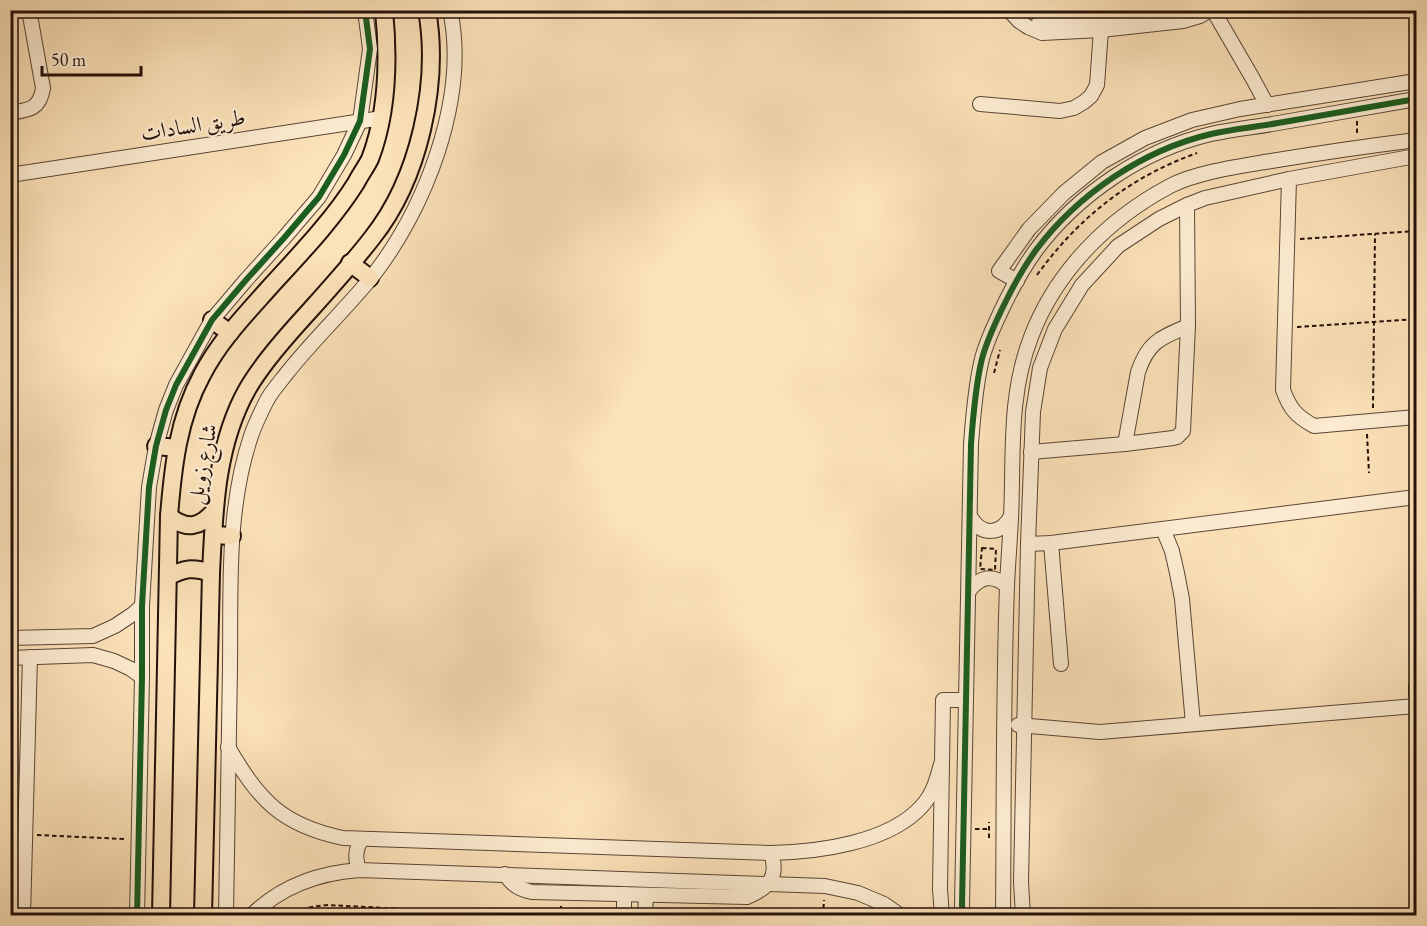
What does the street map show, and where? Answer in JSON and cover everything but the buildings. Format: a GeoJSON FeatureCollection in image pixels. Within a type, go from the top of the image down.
{"type":"FeatureCollection","features":[{"type":"Feature","properties":{"kind":"main road","name":"شارع زويل"},"geometry":{"type":"LineString","coordinates":[[161,915],[169,516],[182,423],[190,399],[214,353],[341,206],[369,161],[382,118],[386,86],[384,10]]}},
{"type":"Feature","properties":{"kind":"main road","name":"شارع زويل"},"geometry":{"type":"LineString","coordinates":[[203,915],[211,573],[214,511],[222,459],[231,425],[248,388],[273,352],[373,237],[390,212],[408,176],[418,147],[427,107],[430,31],[427,10]]}},
{"type":"Feature","properties":{"kind":"main road"},"geometry":{"type":"LineString","coordinates":[[350,263],[370,279]]}},
{"type":"Feature","properties":{"kind":"main road"},"geometry":{"type":"LineString","coordinates":[[212,320],[230,333]]}},
{"type":"Feature","properties":{"kind":"main road"},"geometry":{"type":"LineString","coordinates":[[156,446],[177,448]]}},
{"type":"Feature","properties":{"kind":"main road"},"geometry":{"type":"LineString","coordinates":[[169,516],[177,523],[198,525],[214,511]]}},
{"type":"Feature","properties":{"kind":"main road"},"geometry":{"type":"LineString","coordinates":[[213,535],[232,536]]}},
{"type":"Feature","properties":{"kind":"main road"},"geometry":{"type":"LineString","coordinates":[[168,577],[178,571],[189,569],[200,569],[211,573]]}},
{"type":"Feature","properties":{"kind":"street"},"geometry":{"type":"LineString","coordinates":[[10,113],[27,111],[34,107],[42,95],[43,88],[29,10]]}},
{"type":"Feature","properties":{"kind":"street"},"geometry":{"type":"LineString","coordinates":[[137,915],[142,606],[149,487],[156,446],[176,385],[212,320],[319,197],[344,155],[360,121],[370,50],[365,10]]}},
{"type":"Feature","properties":{"kind":"street"},"geometry":{"type":"LineString","coordinates":[[226,915],[232,536],[240,472],[251,433],[269,397],[303,352],[370,279],[392,249],[413,213],[442,138],[451,94],[454,58],[450,10]]}},
{"type":"Feature","properties":{"kind":"street"},"geometry":{"type":"LineString","coordinates":[[1014,11],[1019,21],[1028,27],[1043,28],[1167,15],[1183,21],[1205,12],[1253,79],[1267,105]]}},
{"type":"Feature","properties":{"kind":"street"},"geometry":{"type":"LineString","coordinates":[[1081,25],[1101,30],[1125,21]]}},
{"type":"Feature","properties":{"kind":"street"},"geometry":{"type":"LineString","coordinates":[[980,104],[1060,111],[1074,108],[1084,102],[1097,86],[1101,30]]}},
{"type":"Feature","properties":{"kind":"street"},"geometry":{"type":"LineString","coordinates":[[1017,281],[999,271],[1036,221],[1064,193],[1102,162],[1145,138],[1192,120],[1240,109],[1416,81]]}},
{"type":"Feature","properties":{"kind":"street"},"geometry":{"type":"LineString","coordinates":[[963,915],[971,444],[975,393],[981,361],[991,332],[1017,281],[1036,250],[1059,223],[1085,199],[1104,184],[1144,160],[1176,145],[1210,134],[1416,99]]}},
{"type":"Feature","properties":{"kind":"street","name":"طريق السادات"},"geometry":{"type":"LineString","coordinates":[[10,175],[382,118]]}},
{"type":"Feature","properties":{"kind":"street"},"geometry":{"type":"LineString","coordinates":[[1003,915],[1004,725],[1012,430],[1018,383],[1031,338],[1045,304],[1085,249],[1113,223],[1172,185],[1193,177],[1246,165],[1416,140]]}},
{"type":"Feature","properties":{"kind":"street"},"geometry":{"type":"LineString","coordinates":[[1023,915],[1021,882],[1024,725],[1033,412],[1040,368],[1055,329],[1082,285],[1118,246],[1159,219],[1187,205],[1205,198],[1289,179],[1416,156]]}},
{"type":"Feature","properties":{"kind":"street"},"geometry":{"type":"LineString","coordinates":[[1289,179],[1283,390],[1289,405],[1299,418],[1314,426],[1416,417]]}},
{"type":"Feature","properties":{"kind":"street"},"geometry":{"type":"LineString","coordinates":[[1031,452],[1178,437],[1183,431],[1188,326],[1187,205]]}},
{"type":"Feature","properties":{"kind":"street"},"geometry":{"type":"LineString","coordinates":[[1125,444],[1138,372],[1147,352],[1158,340],[1188,326]]}},
{"type":"Feature","properties":{"kind":"street"},"geometry":{"type":"LineString","coordinates":[[1028,544],[1416,497]]}},
{"type":"Feature","properties":{"kind":"street"},"geometry":{"type":"LineString","coordinates":[[970,518],[980,528],[995,531],[1008,523],[1011,516]]}},
{"type":"Feature","properties":{"kind":"street"},"geometry":{"type":"LineString","coordinates":[[1163,529],[1174,562],[1182,598],[1193,724]]}},
{"type":"Feature","properties":{"kind":"street"},"geometry":{"type":"LineString","coordinates":[[1051,543],[1061,664]]}},
{"type":"Feature","properties":{"kind":"street"},"geometry":{"type":"LineString","coordinates":[[969,591],[980,580],[987,578],[994,578],[1007,586]]}},
{"type":"Feature","properties":{"kind":"street"},"geometry":{"type":"LineString","coordinates":[[10,639],[93,636],[115,626],[142,606]]}},
{"type":"Feature","properties":{"kind":"street"},"geometry":{"type":"LineString","coordinates":[[93,636],[93,655]]}},
{"type":"Feature","properties":{"kind":"street"},"geometry":{"type":"LineString","coordinates":[[10,658],[93,655],[114,661],[142,677]]}},
{"type":"Feature","properties":{"kind":"street"},"geometry":{"type":"LineString","coordinates":[[23,915],[30,657]]}},
{"type":"Feature","properties":{"kind":"street"},"geometry":{"type":"LineString","coordinates":[[1416,687],[1416,694]]}},
{"type":"Feature","properties":{"kind":"street"},"geometry":{"type":"LineString","coordinates":[[942,915],[940,889],[943,700],[966,700]]}},
{"type":"Feature","properties":{"kind":"street"},"geometry":{"type":"LineString","coordinates":[[1004,725],[1100,732],[1416,706]]}},
{"type":"Feature","properties":{"kind":"street"},"geometry":{"type":"LineString","coordinates":[[228,747],[246,777],[272,806],[305,827],[343,838],[771,853],[829,848],[874,835],[905,821],[923,806],[936,785],[941,764]]}},
{"type":"Feature","properties":{"kind":"street"},"geometry":{"type":"LineString","coordinates":[[359,870],[356,854],[362,839]]}},
{"type":"Feature","properties":{"kind":"street"},"geometry":{"type":"LineString","coordinates":[[505,874],[511,884],[521,890],[532,892],[747,897],[759,892],[770,883],[774,873],[771,853]]}},
{"type":"Feature","properties":{"kind":"street"},"geometry":{"type":"LineString","coordinates":[[251,915],[284,890],[302,882],[320,875],[359,870],[825,886],[858,893],[902,915]]}},
{"type":"Feature","properties":{"kind":"street"},"geometry":{"type":"LineString","coordinates":[[624,894],[624,915]]}},
{"type":"Feature","properties":{"kind":"street"},"geometry":{"type":"LineString","coordinates":[[645,915],[646,895]]}},
{"type":"Feature","properties":{"kind":"path"},"geometry":{"type":"LineString","coordinates":[[1357,109],[1357,147]]}},
{"type":"Feature","properties":{"kind":"path"},"geometry":{"type":"LineString","coordinates":[[1036,277],[1066,238],[1099,207],[1142,178],[1197,153]]}},
{"type":"Feature","properties":{"kind":"path"},"geometry":{"type":"LineString","coordinates":[[1288,239],[1416,231]]}},
{"type":"Feature","properties":{"kind":"path"},"geometry":{"type":"LineString","coordinates":[[1369,473],[1375,234]]}},
{"type":"Feature","properties":{"kind":"path"},"geometry":{"type":"LineString","coordinates":[[1285,328],[1416,319]]}},
{"type":"Feature","properties":{"kind":"path"},"geometry":{"type":"LineString","coordinates":[[993,377],[1003,342]]}},
{"type":"Feature","properties":{"kind":"path"},"geometry":{"type":"LineString","coordinates":[[981,548],[996,549],[995,570],[980,569],[981,548]]}},
{"type":"Feature","properties":{"kind":"path"},"geometry":{"type":"LineString","coordinates":[[963,829],[1003,828]]}},
{"type":"Feature","properties":{"kind":"path"},"geometry":{"type":"LineString","coordinates":[[25,834],[139,840]]}},
{"type":"Feature","properties":{"kind":"path"},"geometry":{"type":"LineString","coordinates":[[288,915],[312,907],[328,905],[538,915]]}},
{"type":"Feature","properties":{"kind":"cycle path"},"geometry":{"type":"LineString","coordinates":[[137,916],[142,606],[149,487],[156,446],[176,385],[212,320],[319,197],[344,155],[360,121],[370,49],[365,10]]}},
{"type":"Feature","properties":{"kind":"cycle path"},"geometry":{"type":"LineString","coordinates":[[963,916],[971,444],[977,383],[983,356],[987,342],[1014,286],[1036,250],[1072,210],[1114,177],[1161,151],[1219,132],[1416,99]]}}]}
